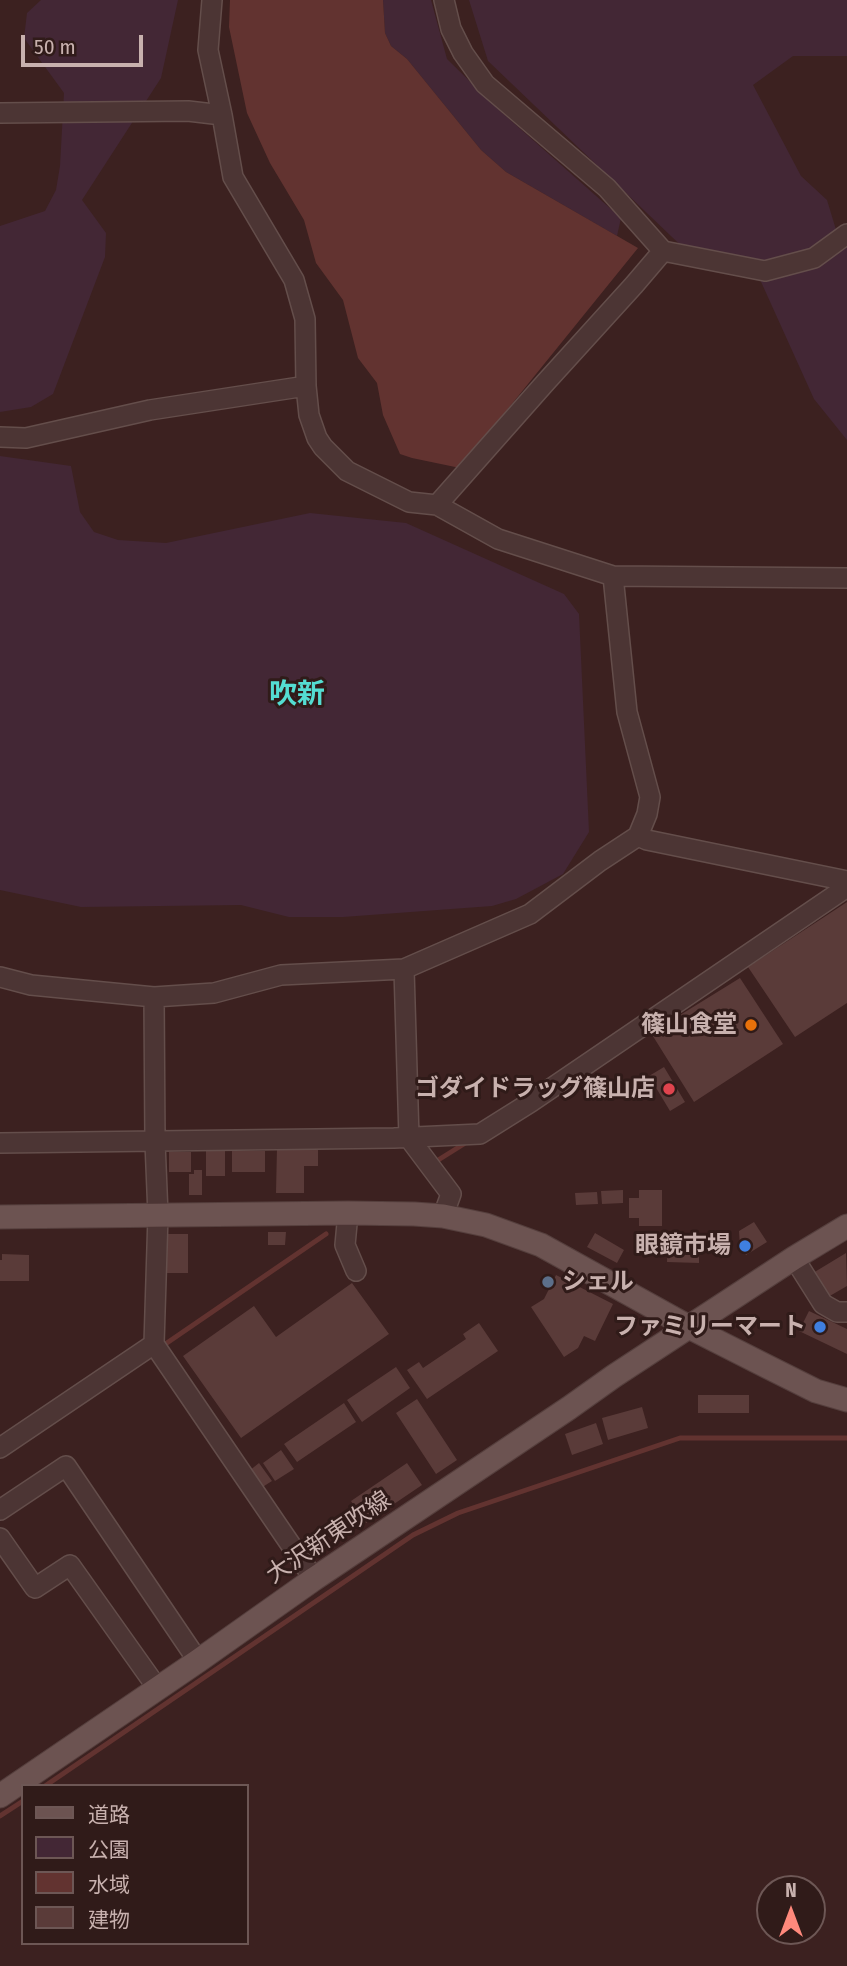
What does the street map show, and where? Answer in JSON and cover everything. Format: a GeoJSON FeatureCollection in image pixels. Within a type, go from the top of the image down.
{"type":"FeatureCollection","features":[{"type":"Feature","properties":{"kind":"main road"},"geometry":{"type":"LineString","coordinates":[[0,1217],[348,1213],[443,1216],[486,1225],[541,1245],[689,1327],[816,1391],[847,1400]]}},
{"type":"Feature","properties":{"kind":"main road","name":"大沢新東吹線"},"geometry":{"type":"LineString","coordinates":[[0,1796],[313,1579],[689,1327],[794,1258],[844,1234]]}},
{"type":"Feature","properties":{"kind":"street"},"geometry":{"type":"LineString","coordinates":[[212,0],[208,50],[233,177],[294,280],[305,319],[309,415],[323,447],[348,471],[409,502],[437,505],[498,539],[612,576],[847,578]]}},
{"type":"Feature","properties":{"kind":"street"},"geometry":{"type":"LineString","coordinates":[[444,0],[451,29],[463,53],[485,84],[607,188],[663,251],[765,271],[814,258],[847,234]]}},
{"type":"Feature","properties":{"kind":"street"},"geometry":{"type":"LineString","coordinates":[[0,113],[188,111],[222,115]]}},
{"type":"Feature","properties":{"kind":"street"},"geometry":{"type":"LineString","coordinates":[[437,505],[663,251]]}},
{"type":"Feature","properties":{"kind":"street"},"geometry":{"type":"LineString","coordinates":[[0,437],[26,438],[150,410],[306,386]]}},
{"type":"Feature","properties":{"kind":"street"},"geometry":{"type":"LineString","coordinates":[[0,977],[31,985],[154,997],[214,993],[281,975],[404,969],[530,914],[638,836],[647,814],[650,797],[627,712],[612,576]]}},
{"type":"Feature","properties":{"kind":"street"},"geometry":{"type":"LineString","coordinates":[[638,836],[847,881]]}},
{"type":"Feature","properties":{"kind":"street"},"geometry":{"type":"LineString","coordinates":[[0,1143],[409,1138],[480,1134],[847,887]]}},
{"type":"Feature","properties":{"kind":"street"},"geometry":{"type":"LineString","coordinates":[[404,969],[409,1138],[451,1194],[443,1216]]}},
{"type":"Feature","properties":{"kind":"street"},"geometry":{"type":"LineString","coordinates":[[154,997],[158,1215],[154,1344],[313,1579]]}},
{"type":"Feature","properties":{"kind":"street"},"geometry":{"type":"LineString","coordinates":[[348,1213],[345,1245],[356,1271]]}},
{"type":"Feature","properties":{"kind":"street"},"geometry":{"type":"LineString","coordinates":[[794,1258],[824,1304],[837,1312],[847,1312]]}},
{"type":"Feature","properties":{"kind":"street"},"geometry":{"type":"LineString","coordinates":[[0,1448],[154,1344]]}},
{"type":"Feature","properties":{"kind":"street"},"geometry":{"type":"LineString","coordinates":[[0,1510],[66,1466],[198,1661]]}},
{"type":"Feature","properties":{"kind":"street"},"geometry":{"type":"LineString","coordinates":[[0,1538],[35,1588],[70,1565],[158,1689]]}},
{"type":"Feature","properties":{"kind":"green space"},"geometry":{"type":"Polygon","coordinates":[[[41,0],[178,0],[161,78],[82,200],[106,233],[105,257],[53,394],[31,407],[0,412],[0,226],[45,211],[56,190],[60,166],[64,93],[24,38],[27,13],[41,0]]]}},
{"type":"Feature","properties":{"kind":"green space"},"geometry":{"type":"Polygon","coordinates":[[[383,0],[431,0],[447,59],[499,110],[621,218],[617,236],[506,172],[481,150],[407,59],[391,46],[385,33],[383,0]]]}},
{"type":"Feature","properties":{"kind":"green space"},"geometry":{"type":"Polygon","coordinates":[[[469,0],[847,0],[847,56],[793,56],[753,85],[801,176],[827,200],[837,233],[847,246],[847,440],[814,399],[753,264],[695,259],[488,61],[469,0]]]}},
{"type":"Feature","properties":{"kind":"green space"},"geometry":{"type":"Polygon","coordinates":[[[0,456],[71,466],[80,512],[94,532],[118,540],[166,543],[310,513],[406,523],[564,594],[579,614],[589,832],[563,874],[516,899],[492,906],[343,917],[289,917],[241,905],[81,907],[0,890],[0,456]]]}},
{"type":"Feature","properties":{"kind":"water"},"geometry":{"type":"Polygon","coordinates":[[[230,0],[383,0],[385,33],[391,46],[407,59],[481,150],[506,172],[638,248],[460,468],[400,454],[383,415],[377,383],[358,358],[343,300],[316,263],[304,220],[270,163],[247,113],[229,27],[230,0]]]}},
{"type":"Feature","properties":{"kind":"building"},"geometry":{"type":"Polygon","coordinates":[[[847,902],[847,1003],[795,1037],[748,967],[847,902]]]}},
{"type":"Feature","properties":{"kind":"building"},"geometry":{"type":"Polygon","coordinates":[[[740,978],[783,1044],[694,1102],[651,1033],[740,978]]]}},
{"type":"Feature","properties":{"kind":"building"},"geometry":{"type":"Polygon","coordinates":[[[664,1067],[685,1102],[670,1111],[649,1076],[664,1067]]]}},
{"type":"Feature","properties":{"kind":"building"},"geometry":{"type":"Polygon","coordinates":[[[277,1148],[318,1148],[318,1166],[304,1166],[304,1193],[276,1193],[277,1148]]]}},
{"type":"Feature","properties":{"kind":"building"},"geometry":{"type":"Polygon","coordinates":[[[206,1150],[225,1150],[225,1176],[206,1176],[206,1150]]]}},
{"type":"Feature","properties":{"kind":"building"},"geometry":{"type":"Polygon","coordinates":[[[232,1151],[265,1151],[265,1172],[232,1172],[232,1151]]]}},
{"type":"Feature","properties":{"kind":"building"},"geometry":{"type":"Polygon","coordinates":[[[169,1152],[191,1152],[191,1172],[169,1172],[169,1152]]]}},
{"type":"Feature","properties":{"kind":"building"},"geometry":{"type":"Polygon","coordinates":[[[194,1170],[202,1170],[202,1195],[189,1195],[189,1174],[194,1174],[194,1170]]]}},
{"type":"Feature","properties":{"kind":"building"},"geometry":{"type":"Polygon","coordinates":[[[623,1190],[623,1203],[602,1204],[601,1191],[623,1190]]]}},
{"type":"Feature","properties":{"kind":"building"},"geometry":{"type":"Polygon","coordinates":[[[639,1190],[662,1190],[662,1226],[639,1226],[639,1218],[629,1218],[629,1198],[639,1198],[639,1190]]]}},
{"type":"Feature","properties":{"kind":"building"},"geometry":{"type":"Polygon","coordinates":[[[597,1192],[598,1204],[576,1205],[575,1193],[597,1192]]]}},
{"type":"Feature","properties":{"kind":"building"},"geometry":{"type":"Polygon","coordinates":[[[754,1222],[767,1242],[746,1255],[740,1247],[739,1231],[754,1222]]]}},
{"type":"Feature","properties":{"kind":"building"},"geometry":{"type":"Polygon","coordinates":[[[268,1232],[286,1232],[285,1245],[268,1245],[268,1232]]]}},
{"type":"Feature","properties":{"kind":"building"},"geometry":{"type":"Polygon","coordinates":[[[595,1233],[624,1250],[617,1263],[587,1247],[595,1233]]]}},
{"type":"Feature","properties":{"kind":"building"},"geometry":{"type":"Polygon","coordinates":[[[166,1234],[188,1234],[188,1273],[165,1273],[166,1234]]]}},
{"type":"Feature","properties":{"kind":"building"},"geometry":{"type":"Polygon","coordinates":[[[668,1238],[699,1238],[699,1263],[667,1262],[668,1238]]]}},
{"type":"Feature","properties":{"kind":"building"},"geometry":{"type":"Polygon","coordinates":[[[846,1253],[847,1286],[828,1297],[813,1273],[846,1253]]]}},
{"type":"Feature","properties":{"kind":"building"},"geometry":{"type":"Polygon","coordinates":[[[2,1254],[29,1255],[29,1281],[0,1281],[2,1254]]]}},
{"type":"Feature","properties":{"kind":"building"},"geometry":{"type":"Polygon","coordinates":[[[556,1275],[613,1304],[595,1341],[584,1336],[578,1348],[564,1357],[531,1307],[544,1299],[556,1275]]]}},
{"type":"Feature","properties":{"kind":"building"},"geometry":{"type":"Polygon","coordinates":[[[352,1283],[389,1334],[241,1438],[183,1356],[254,1306],[276,1337],[352,1283]]]}},
{"type":"Feature","properties":{"kind":"building"},"geometry":{"type":"Polygon","coordinates":[[[809,1311],[847,1329],[847,1354],[799,1331],[809,1311]]]}},
{"type":"Feature","properties":{"kind":"building"},"geometry":{"type":"Polygon","coordinates":[[[479,1323],[498,1351],[427,1399],[407,1370],[419,1362],[423,1368],[466,1339],[463,1334],[479,1323]]]}},
{"type":"Feature","properties":{"kind":"building"},"geometry":{"type":"Polygon","coordinates":[[[396,1367],[410,1388],[362,1422],[347,1400],[396,1367]]]}},
{"type":"Feature","properties":{"kind":"building"},"geometry":{"type":"Polygon","coordinates":[[[698,1395],[749,1395],[749,1413],[698,1413],[698,1395]]]}},
{"type":"Feature","properties":{"kind":"building"},"geometry":{"type":"Polygon","coordinates":[[[417,1399],[457,1460],[436,1474],[396,1413],[417,1399]]]}},
{"type":"Feature","properties":{"kind":"building"},"geometry":{"type":"Polygon","coordinates":[[[344,1403],[356,1422],[297,1462],[284,1444],[344,1403]]]}},
{"type":"Feature","properties":{"kind":"building"},"geometry":{"type":"Polygon","coordinates":[[[642,1407],[648,1428],[608,1440],[602,1418],[642,1407]]]}},
{"type":"Feature","properties":{"kind":"building"},"geometry":{"type":"Polygon","coordinates":[[[596,1423],[603,1444],[572,1455],[565,1434],[596,1423]]]}},
{"type":"Feature","properties":{"kind":"building"},"geometry":{"type":"Polygon","coordinates":[[[281,1450],[294,1469],[275,1481],[263,1463],[281,1450]]]}},
{"type":"Feature","properties":{"kind":"building"},"geometry":{"type":"Polygon","coordinates":[[[259,1463],[272,1481],[261,1488],[249,1471],[259,1463]]]}},
{"type":"Feature","properties":{"kind":"building"},"geometry":{"type":"Polygon","coordinates":[[[407,1463],[422,1485],[366,1523],[351,1501],[407,1463]]]}},
{"type":"Feature","properties":{"kind":"waterway"},"geometry":{"type":"LineString","coordinates":[[435,1162],[467,1142]]}},
{"type":"Feature","properties":{"kind":"waterway"},"geometry":{"type":"LineString","coordinates":[[161,1347],[326,1234]]}},
{"type":"Feature","properties":{"kind":"waterway"},"geometry":{"type":"LineString","coordinates":[[48,1784],[413,1535],[458,1513],[680,1438],[847,1438]]}},
{"type":"Feature","properties":{"kind":"waterway"},"geometry":{"type":"LineString","coordinates":[[0,1816],[21,1802]]}},
{"type":"Feature","properties":{"kind":"place","name":"篠山食堂"},"geometry":{"type":"Point","coordinates":[751,1025]}},
{"type":"Feature","properties":{"kind":"place","name":"ゴダイドラッグ篠山店"},"geometry":{"type":"Point","coordinates":[669,1089]}},
{"type":"Feature","properties":{"kind":"place","name":"眼鏡市場"},"geometry":{"type":"Point","coordinates":[745,1246]}},
{"type":"Feature","properties":{"kind":"place","name":"シェル"},"geometry":{"type":"Point","coordinates":[548,1282]}},
{"type":"Feature","properties":{"kind":"place","name":"ファミリーマート"},"geometry":{"type":"Point","coordinates":[820,1327]}},
{"type":"Feature","properties":{"kind":"district","name":"吹新"},"geometry":{"type":"Point","coordinates":[297,695]}}]}
